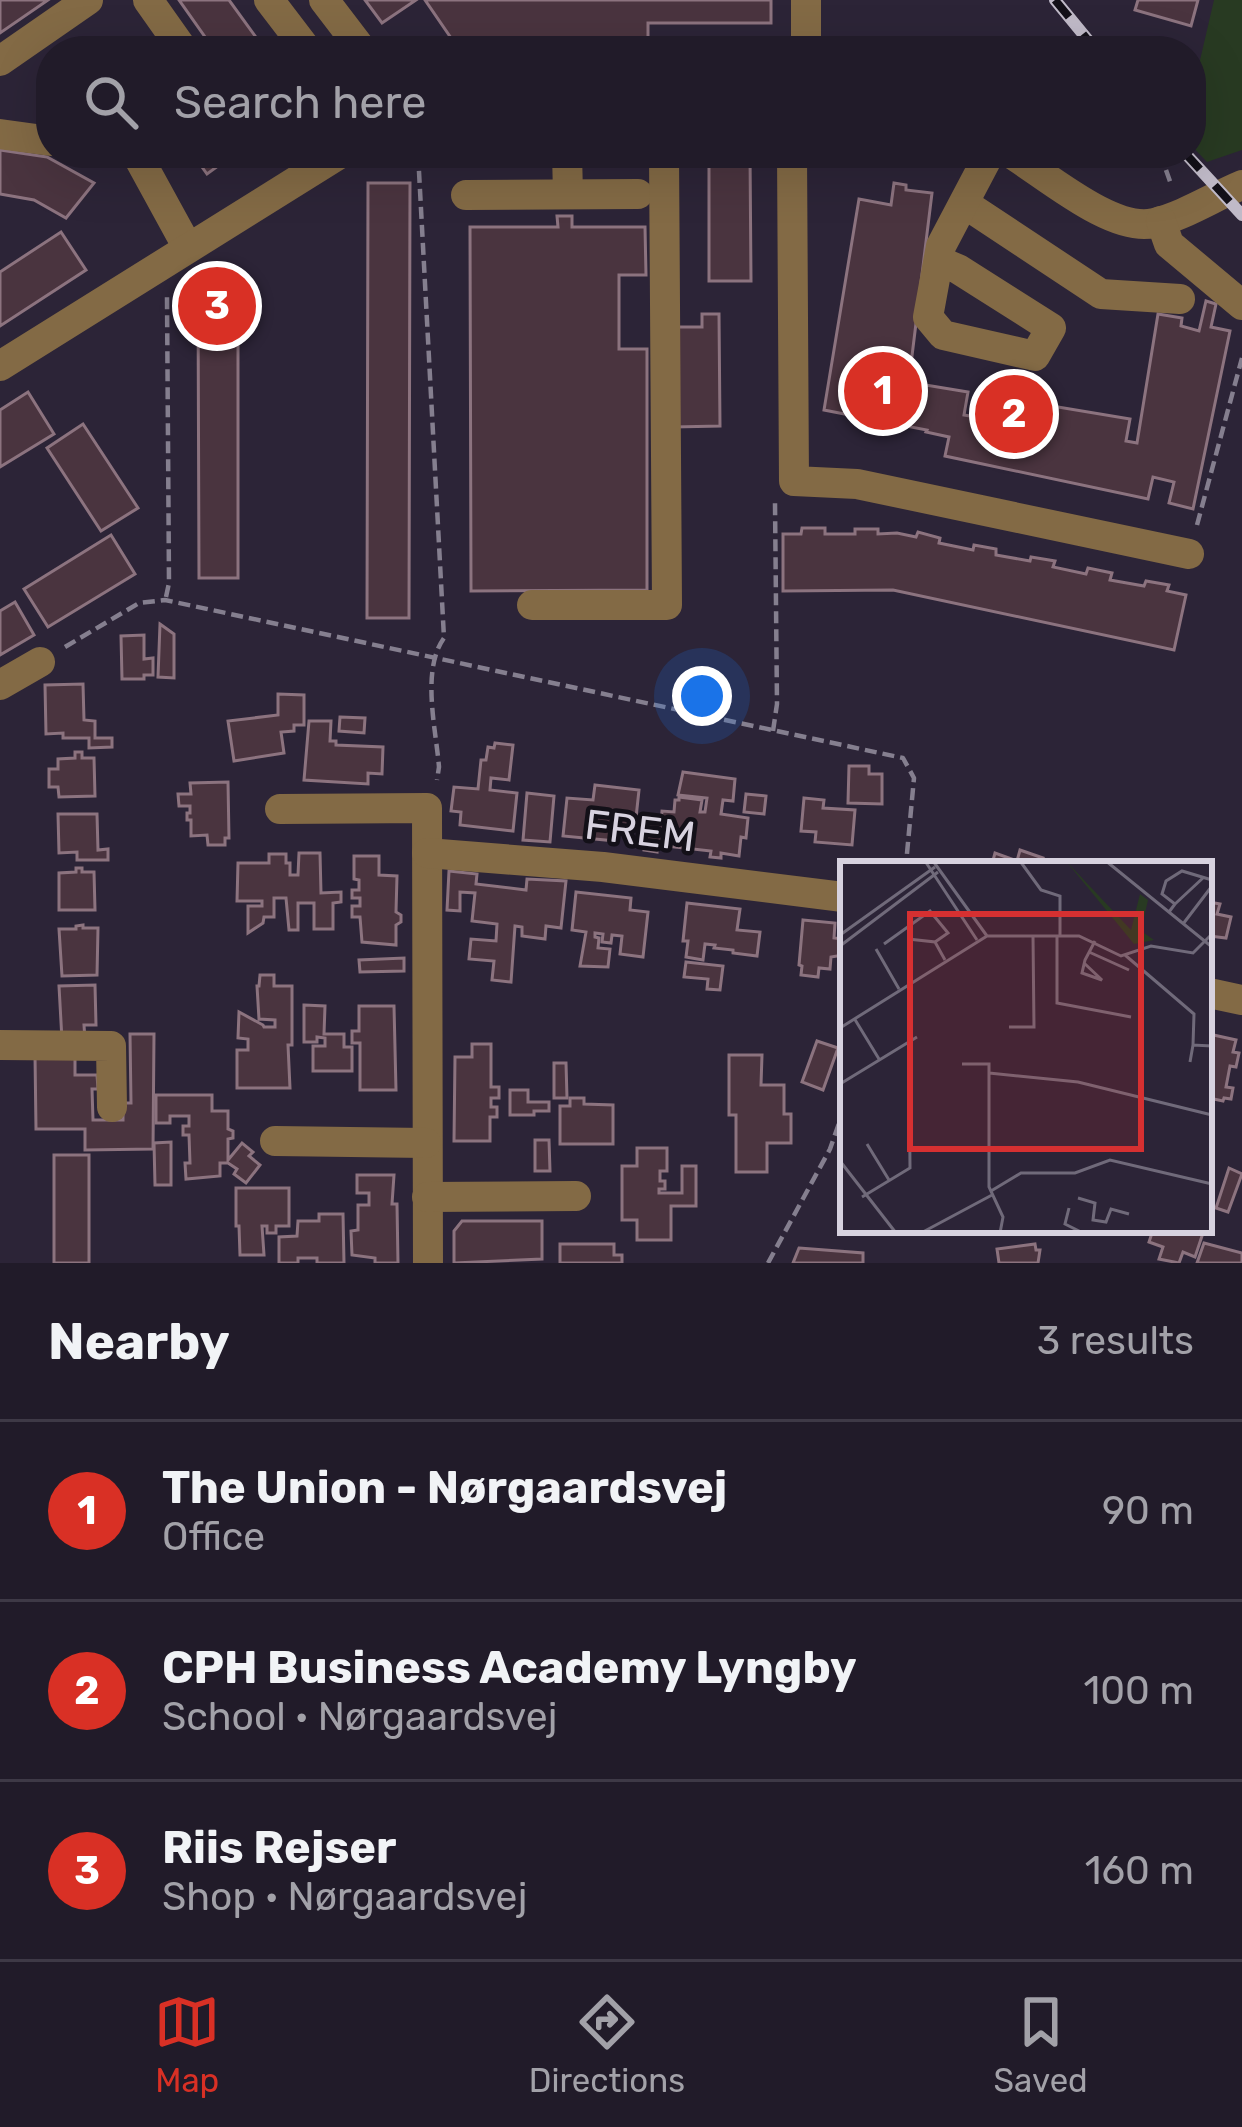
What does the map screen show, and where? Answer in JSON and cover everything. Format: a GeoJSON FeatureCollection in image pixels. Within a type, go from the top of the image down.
{"type":"FeatureCollection","features":[{"type":"Feature","properties":{"kind":"street"},"geometry":{"type":"LineString","coordinates":[[36,36],[88,0]]}},
{"type":"Feature","properties":{"kind":"street"},"geometry":{"type":"LineString","coordinates":[[148,0],[173,36]]}},
{"type":"Feature","properties":{"kind":"street"},"geometry":{"type":"LineString","coordinates":[[269,0],[297,36]]}},
{"type":"Feature","properties":{"kind":"street"},"geometry":{"type":"LineString","coordinates":[[324,0],[352,36]]}},
{"type":"Feature","properties":{"kind":"street"},"geometry":{"type":"LineString","coordinates":[[806,0],[806,36]]}},
{"type":"Feature","properties":{"kind":"street"},"geometry":{"type":"LineString","coordinates":[[0,61],[36,36]]}},
{"type":"Feature","properties":{"kind":"street"},"geometry":{"type":"LineString","coordinates":[[0,134],[36,139]]}},
{"type":"Feature","properties":{"kind":"street"},"geometry":{"type":"LineString","coordinates":[[142,168],[178,255]]}},
{"type":"Feature","properties":{"kind":"street"},"geometry":{"type":"LineString","coordinates":[[0,366],[313,168]]}},
{"type":"Feature","properties":{"kind":"street"},"geometry":{"type":"LineString","coordinates":[[567,168],[568,194]]}},
{"type":"Feature","properties":{"kind":"street"},"geometry":{"type":"LineString","coordinates":[[532,605],[667,605],[664,168]]}},
{"type":"Feature","properties":{"kind":"street"},"geometry":{"type":"LineString","coordinates":[[792,168],[794,481],[857,484],[1189,554]]}},
{"type":"Feature","properties":{"kind":"street"},"geometry":{"type":"LineString","coordinates":[[939,261],[941,246],[983,168]]}},
{"type":"Feature","properties":{"kind":"street"},"geometry":{"type":"LineString","coordinates":[[1033,168],[1113,219],[1136,225],[1172,217],[1242,185]]}},
{"type":"Feature","properties":{"kind":"street"},"geometry":{"type":"LineString","coordinates":[[466,195],[638,194]]}},
{"type":"Feature","properties":{"kind":"street"},"geometry":{"type":"LineString","coordinates":[[964,204],[1101,294],[1180,298]]}},
{"type":"Feature","properties":{"kind":"street"},"geometry":{"type":"LineString","coordinates":[[1172,217],[1169,244],[1242,305]]}},
{"type":"Feature","properties":{"kind":"street"},"geometry":{"type":"LineString","coordinates":[[0,685],[40,662]]}},
{"type":"Feature","properties":{"kind":"street"},"geometry":{"type":"LineString","coordinates":[[280,809],[428,808],[428,1263]]}},
{"type":"Feature","properties":{"kind":"street","name":"FREM"},"geometry":{"type":"LineString","coordinates":[[427,853],[603,867],[840,897]]}},
{"type":"Feature","properties":{"kind":"street"},"geometry":{"type":"LineString","coordinates":[[1212,994],[1242,1000]]}},
{"type":"Feature","properties":{"kind":"street"},"geometry":{"type":"LineString","coordinates":[[0,1045],[111,1046],[112,1107]]}},
{"type":"Feature","properties":{"kind":"street"},"geometry":{"type":"LineString","coordinates":[[275,1141],[426,1143]]}},
{"type":"Feature","properties":{"kind":"street"},"geometry":{"type":"LineString","coordinates":[[427,1197],[576,1196]]}},
{"type":"Feature","properties":{"kind":"path"},"geometry":{"type":"LineString","coordinates":[[419,168],[445,638],[438,647],[432,677],[439,767],[428,808]]}},
{"type":"Feature","properties":{"kind":"path"},"geometry":{"type":"LineString","coordinates":[[1163,168],[1172,217]]}},
{"type":"Feature","properties":{"kind":"path"},"geometry":{"type":"LineString","coordinates":[[165,600],[170,583],[178,255]]}},
{"type":"Feature","properties":{"kind":"path"},"geometry":{"type":"LineString","coordinates":[[1189,554],[1242,358]]}},
{"type":"Feature","properties":{"kind":"path"},"geometry":{"type":"LineString","coordinates":[[773,731],[777,704],[775,503],[794,481]]}},
{"type":"Feature","properties":{"kind":"path"},"geometry":{"type":"LineString","coordinates":[[40,662],[139,603],[165,600],[903,758],[914,778],[907,861]]}},
{"type":"Feature","properties":{"kind":"path"},"geometry":{"type":"LineString","coordinates":[[768,1263],[830,1149],[840,1121]]}},
{"type":"Feature","properties":{"kind":"green space"},"geometry":{"type":"Polygon","coordinates":[[[1214,0],[1242,0],[1242,150],[1207,162],[1206,161],[1206,36],[1214,0]]]}},
{"type":"Feature","properties":{"kind":"building"},"geometry":{"type":"Polygon","coordinates":[[[0,0],[48,0],[0,33],[0,0]]]}},
{"type":"Feature","properties":{"kind":"building"},"geometry":{"type":"Polygon","coordinates":[[[179,0],[229,0],[255,36],[204,36],[179,0]]]}},
{"type":"Feature","properties":{"kind":"building"},"geometry":{"type":"Polygon","coordinates":[[[365,0],[416,0],[382,23],[365,0]]]}},
{"type":"Feature","properties":{"kind":"building"},"geometry":{"type":"Polygon","coordinates":[[[425,0],[771,0],[771,23],[648,23],[648,36],[450,36],[425,0]]]}},
{"type":"Feature","properties":{"kind":"building"},"geometry":{"type":"Polygon","coordinates":[[[1138,0],[1198,0],[1191,26],[1135,10],[1138,0]]]}},
{"type":"Feature","properties":{"kind":"building"},"geometry":{"type":"Polygon","coordinates":[[[0,150],[36,155],[36,168],[67,168],[94,183],[66,218],[34,200],[0,194],[0,150]]]}},
{"type":"Feature","properties":{"kind":"building"},"geometry":{"type":"Polygon","coordinates":[[[709,168],[750,168],[751,281],[709,281],[709,168]]]}},
{"type":"Feature","properties":{"kind":"building"},"geometry":{"type":"Polygon","coordinates":[[[368,183],[410,183],[409,618],[367,618],[368,183]]]}},
{"type":"Feature","properties":{"kind":"building"},"geometry":{"type":"Polygon","coordinates":[[[894,183],[906,185],[906,190],[932,193],[911,364],[885,361],[883,378],[968,392],[964,415],[982,418],[986,395],[1130,419],[1126,441],[1137,443],[1158,314],[1182,318],[1181,326],[1199,331],[1206,301],[1216,304],[1211,327],[1230,331],[1193,509],[1169,503],[1174,482],[1153,477],[1148,499],[945,456],[949,437],[824,410],[859,199],[891,205],[894,183]]]}},
{"type":"Feature","properties":{"kind":"building"},"geometry":{"type":"Polygon","coordinates":[[[557,216],[572,216],[572,227],[645,227],[646,275],[619,275],[619,349],[647,349],[647,590],[471,591],[470,227],[558,227],[557,216]]]}},
{"type":"Feature","properties":{"kind":"building"},"geometry":{"type":"Polygon","coordinates":[[[61,232],[86,270],[0,326],[0,272],[61,232]]]}},
{"type":"Feature","properties":{"kind":"building"},"geometry":{"type":"Polygon","coordinates":[[[198,289],[238,289],[238,578],[199,578],[198,289]]]}},
{"type":"Feature","properties":{"kind":"building"},"geometry":{"type":"Polygon","coordinates":[[[702,314],[719,314],[720,426],[674,427],[673,327],[702,327],[702,314]]]}},
{"type":"Feature","properties":{"kind":"building"},"geometry":{"type":"Polygon","coordinates":[[[28,392],[54,434],[0,467],[0,410],[28,392]]]}},
{"type":"Feature","properties":{"kind":"building"},"geometry":{"type":"Polygon","coordinates":[[[83,424],[138,508],[101,531],[47,448],[83,424]]]}},
{"type":"Feature","properties":{"kind":"building"},"geometry":{"type":"Polygon","coordinates":[[[802,528],[825,528],[825,534],[878,529],[878,534],[916,537],[918,532],[940,538],[939,543],[996,549],[996,555],[1030,561],[1031,557],[1055,561],[1053,567],[1086,574],[1088,568],[1112,573],[1110,580],[1169,585],[1167,591],[1186,595],[1174,650],[893,590],[783,591],[783,534],[801,534],[802,528]]]}},
{"type":"Feature","properties":{"kind":"building"},"geometry":{"type":"Polygon","coordinates":[[[111,535],[135,574],[48,627],[24,589],[111,535]]]}},
{"type":"Feature","properties":{"kind":"building"},"geometry":{"type":"Polygon","coordinates":[[[15,602],[34,635],[0,655],[0,611],[15,602]]]}},
{"type":"Feature","properties":{"kind":"building"},"geometry":{"type":"Polygon","coordinates":[[[160,624],[174,634],[174,678],[158,677],[160,624]]]}},
{"type":"Feature","properties":{"kind":"building"},"geometry":{"type":"Polygon","coordinates":[[[144,635],[144,659],[153,658],[153,675],[122,679],[121,636],[144,635]]]}},
{"type":"Feature","properties":{"kind":"building"},"geometry":{"type":"Polygon","coordinates":[[[83,684],[84,720],[95,721],[95,738],[112,738],[112,747],[89,748],[89,738],[46,734],[45,685],[83,684]]]}},
{"type":"Feature","properties":{"kind":"building"},"geometry":{"type":"Polygon","coordinates":[[[278,694],[304,695],[304,725],[281,732],[284,753],[234,761],[228,721],[278,715],[278,694]]]}},
{"type":"Feature","properties":{"kind":"building"},"geometry":{"type":"Polygon","coordinates":[[[340,717],[365,718],[364,733],[339,731],[340,717]]]}},
{"type":"Feature","properties":{"kind":"building"},"geometry":{"type":"Polygon","coordinates":[[[309,721],[331,721],[330,741],[336,745],[383,747],[382,774],[368,773],[368,784],[304,780],[309,721]]]}},
{"type":"Feature","properties":{"kind":"building"},"geometry":{"type":"Polygon","coordinates":[[[495,743],[513,745],[509,780],[491,778],[490,790],[517,793],[513,831],[460,825],[461,812],[451,811],[454,787],[478,789],[481,760],[486,760],[488,747],[494,748],[495,743]]]}},
{"type":"Feature","properties":{"kind":"building"},"geometry":{"type":"Polygon","coordinates":[[[75,752],[82,752],[82,758],[94,758],[95,796],[59,797],[58,787],[49,787],[49,769],[58,769],[58,759],[75,758],[75,752]]]}},
{"type":"Feature","properties":{"kind":"building"},"geometry":{"type":"Polygon","coordinates":[[[849,766],[869,766],[869,774],[882,774],[882,804],[848,803],[849,766]]]}},
{"type":"Feature","properties":{"kind":"building"},"geometry":{"type":"Polygon","coordinates":[[[683,772],[735,779],[733,801],[723,800],[721,814],[748,818],[739,856],[721,853],[721,858],[710,857],[711,851],[657,845],[657,852],[644,850],[647,821],[661,823],[662,811],[674,812],[679,797],[702,800],[700,812],[705,812],[707,798],[678,795],[683,772]]]}},
{"type":"Feature","properties":{"kind":"building"},"geometry":{"type":"Polygon","coordinates":[[[228,782],[229,838],[225,845],[208,845],[207,835],[191,836],[190,806],[179,806],[178,794],[191,794],[190,783],[228,782]]]}},
{"type":"Feature","properties":{"kind":"building"},"geometry":{"type":"Polygon","coordinates":[[[595,785],[639,790],[635,827],[617,825],[616,841],[563,836],[567,798],[593,800],[595,785]]]}},
{"type":"Feature","properties":{"kind":"building"},"geometry":{"type":"Polygon","coordinates":[[[527,793],[554,796],[550,842],[523,840],[527,793]]]}},
{"type":"Feature","properties":{"kind":"building"},"geometry":{"type":"Polygon","coordinates":[[[746,794],[766,796],[764,814],[744,812],[746,794]]]}},
{"type":"Feature","properties":{"kind":"building"},"geometry":{"type":"Polygon","coordinates":[[[804,798],[824,800],[823,808],[855,810],[852,845],[815,842],[816,832],[801,831],[804,798]]]}},
{"type":"Feature","properties":{"kind":"building"},"geometry":{"type":"Polygon","coordinates":[[[58,814],[97,814],[98,850],[108,849],[108,860],[77,860],[77,852],[59,853],[58,814]]]}},
{"type":"Feature","properties":{"kind":"building"},"geometry":{"type":"Polygon","coordinates":[[[1020,850],[1043,858],[1042,861],[1017,861],[1020,850]]]}},
{"type":"Feature","properties":{"kind":"building"},"geometry":{"type":"Polygon","coordinates":[[[299,853],[320,853],[321,893],[341,892],[341,902],[333,903],[333,929],[314,929],[314,903],[298,903],[298,930],[289,930],[286,898],[274,898],[274,917],[264,917],[248,933],[248,906],[262,906],[262,901],[237,901],[238,863],[269,863],[269,854],[286,854],[290,875],[298,875],[299,853]]]}},
{"type":"Feature","properties":{"kind":"building"},"geometry":{"type":"Polygon","coordinates":[[[995,853],[1017,861],[993,861],[995,853]]]}},
{"type":"Feature","properties":{"kind":"building"},"geometry":{"type":"Polygon","coordinates":[[[354,856],[379,856],[379,875],[397,876],[396,912],[401,922],[396,925],[396,945],[362,942],[360,917],[352,917],[352,906],[360,906],[360,898],[352,898],[352,890],[359,890],[354,856]]]}},
{"type":"Feature","properties":{"kind":"building"},"geometry":{"type":"Polygon","coordinates":[[[76,868],[94,872],[95,910],[59,910],[59,873],[76,872],[76,868]]]}},
{"type":"Feature","properties":{"kind":"building"},"geometry":{"type":"Polygon","coordinates":[[[449,871],[477,874],[476,884],[526,890],[527,879],[566,881],[561,928],[546,926],[545,939],[522,936],[522,927],[515,926],[511,982],[492,980],[494,961],[469,959],[471,939],[496,941],[497,924],[472,921],[475,893],[460,892],[460,911],[447,910],[449,871]]]}},
{"type":"Feature","properties":{"kind":"building"},"geometry":{"type":"Polygon","coordinates":[[[576,892],[631,898],[630,910],[648,912],[643,957],[620,954],[622,936],[612,935],[611,943],[602,942],[603,934],[595,933],[598,948],[610,949],[608,967],[580,966],[586,932],[572,930],[576,892]]]}},
{"type":"Feature","properties":{"kind":"building"},"geometry":{"type":"Polygon","coordinates":[[[687,903],[740,909],[737,930],[760,932],[757,956],[705,944],[703,960],[686,957],[687,903]]]}},
{"type":"Feature","properties":{"kind":"building"},"geometry":{"type":"Polygon","coordinates":[[[1212,903],[1220,904],[1217,914],[1231,917],[1226,938],[1212,936],[1212,903]]]}},
{"type":"Feature","properties":{"kind":"building"},"geometry":{"type":"Polygon","coordinates":[[[803,920],[835,923],[840,956],[831,957],[830,969],[819,968],[818,977],[801,975],[803,920]]]}},
{"type":"Feature","properties":{"kind":"building"},"geometry":{"type":"Polygon","coordinates":[[[98,928],[97,975],[62,976],[59,929],[98,928]]]}},
{"type":"Feature","properties":{"kind":"building"},"geometry":{"type":"Polygon","coordinates":[[[404,958],[404,971],[360,972],[359,960],[404,958]]]}},
{"type":"Feature","properties":{"kind":"building"},"geometry":{"type":"Polygon","coordinates":[[[686,962],[723,966],[720,990],[707,989],[708,979],[684,977],[686,962]]]}},
{"type":"Feature","properties":{"kind":"building"},"geometry":{"type":"Polygon","coordinates":[[[260,975],[274,975],[274,986],[292,986],[290,1088],[237,1088],[237,1050],[248,1050],[248,1039],[238,1038],[239,1012],[264,1027],[275,1027],[275,1020],[259,1019],[260,975]]]}},
{"type":"Feature","properties":{"kind":"building"},"geometry":{"type":"Polygon","coordinates":[[[95,985],[96,1025],[84,1025],[85,1040],[62,1040],[59,986],[95,985]]]}},
{"type":"Feature","properties":{"kind":"building"},"geometry":{"type":"Polygon","coordinates":[[[304,1005],[325,1006],[324,1034],[344,1034],[344,1047],[352,1047],[352,1071],[313,1071],[313,1046],[325,1046],[325,1038],[304,1042],[304,1005]]]}},
{"type":"Feature","properties":{"kind":"building"},"geometry":{"type":"Polygon","coordinates":[[[359,1006],[394,1006],[396,1090],[360,1090],[360,1043],[352,1043],[352,1031],[359,1031],[359,1006]]]}},
{"type":"Feature","properties":{"kind":"building"},"geometry":{"type":"Polygon","coordinates":[[[130,1034],[154,1034],[153,1149],[85,1150],[85,1129],[36,1129],[35,1055],[75,1055],[75,1075],[97,1075],[98,1089],[92,1089],[93,1120],[123,1120],[123,1103],[131,1103],[130,1034]]]}},
{"type":"Feature","properties":{"kind":"building"},"geometry":{"type":"Polygon","coordinates":[[[1212,1035],[1236,1040],[1233,1052],[1239,1053],[1236,1067],[1230,1066],[1226,1087],[1233,1088],[1231,1099],[1212,1099],[1212,1035]]]}},
{"type":"Feature","properties":{"kind":"building"},"geometry":{"type":"Polygon","coordinates":[[[817,1041],[838,1048],[823,1090],[802,1082],[817,1041]]]}},
{"type":"Feature","properties":{"kind":"building"},"geometry":{"type":"Polygon","coordinates":[[[472,1044],[491,1044],[491,1087],[499,1087],[499,1098],[491,1098],[491,1107],[497,1107],[497,1117],[490,1117],[490,1141],[454,1141],[455,1057],[472,1057],[472,1044]]]}},
{"type":"Feature","properties":{"kind":"building"},"geometry":{"type":"Polygon","coordinates":[[[729,1055],[762,1055],[761,1085],[784,1085],[791,1143],[767,1143],[767,1172],[736,1172],[729,1055]]]}},
{"type":"Feature","properties":{"kind":"building"},"geometry":{"type":"Polygon","coordinates":[[[554,1063],[566,1063],[567,1098],[554,1098],[554,1063]]]}},
{"type":"Feature","properties":{"kind":"building"},"geometry":{"type":"Polygon","coordinates":[[[510,1090],[528,1090],[528,1102],[549,1102],[549,1111],[510,1115],[510,1090]]]}},
{"type":"Feature","properties":{"kind":"building"},"geometry":{"type":"Polygon","coordinates":[[[156,1095],[212,1095],[212,1111],[228,1111],[228,1129],[233,1131],[228,1160],[242,1143],[260,1165],[246,1183],[228,1163],[220,1163],[220,1176],[186,1179],[189,1135],[183,1135],[183,1126],[189,1126],[189,1116],[170,1116],[170,1123],[156,1123],[156,1095]]]}},
{"type":"Feature","properties":{"kind":"building"},"geometry":{"type":"Polygon","coordinates":[[[570,1098],[584,1098],[584,1104],[613,1105],[613,1144],[560,1144],[560,1106],[570,1106],[570,1098]]]}},
{"type":"Feature","properties":{"kind":"building"},"geometry":{"type":"Polygon","coordinates":[[[535,1140],[549,1140],[550,1171],[535,1171],[535,1140]]]}},
{"type":"Feature","properties":{"kind":"building"},"geometry":{"type":"Polygon","coordinates":[[[171,1142],[171,1185],[155,1185],[154,1143],[171,1142]]]}},
{"type":"Feature","properties":{"kind":"building"},"geometry":{"type":"Polygon","coordinates":[[[637,1148],[667,1148],[667,1171],[660,1171],[665,1189],[659,1193],[682,1193],[682,1166],[696,1166],[696,1206],[671,1206],[671,1240],[637,1240],[637,1220],[622,1220],[622,1166],[637,1166],[637,1148]]]}},
{"type":"Feature","properties":{"kind":"building"},"geometry":{"type":"Polygon","coordinates":[[[54,1155],[89,1155],[89,1263],[54,1263],[54,1155]]]}},
{"type":"Feature","properties":{"kind":"building"},"geometry":{"type":"Polygon","coordinates":[[[1229,1168],[1242,1174],[1228,1212],[1216,1208],[1229,1168]]]}},
{"type":"Feature","properties":{"kind":"building"},"geometry":{"type":"Polygon","coordinates":[[[357,1175],[394,1175],[398,1263],[375,1263],[375,1258],[352,1255],[351,1231],[358,1230],[358,1205],[369,1205],[369,1193],[357,1193],[357,1175]]]}},
{"type":"Feature","properties":{"kind":"building"},"geometry":{"type":"Polygon","coordinates":[[[236,1188],[289,1188],[289,1226],[276,1226],[276,1233],[267,1233],[267,1226],[262,1226],[264,1255],[240,1255],[236,1188]]]}},
{"type":"Feature","properties":{"kind":"building"},"geometry":{"type":"Polygon","coordinates":[[[319,1214],[343,1214],[344,1263],[298,1258],[298,1263],[279,1263],[279,1237],[297,1236],[298,1221],[319,1221],[319,1214]]]}},
{"type":"Feature","properties":{"kind":"building"},"geometry":{"type":"Polygon","coordinates":[[[462,1221],[542,1221],[542,1259],[454,1263],[454,1231],[462,1221]]]}},
{"type":"Feature","properties":{"kind":"building"},"geometry":{"type":"Polygon","coordinates":[[[1152,1233],[1203,1233],[1195,1257],[1183,1252],[1179,1263],[1159,1259],[1163,1247],[1149,1242],[1152,1233]]]}},
{"type":"Feature","properties":{"kind":"building"},"geometry":{"type":"Polygon","coordinates":[[[1204,1243],[1242,1253],[1242,1263],[1197,1263],[1204,1243]]]}},
{"type":"Feature","properties":{"kind":"building"},"geometry":{"type":"Polygon","coordinates":[[[560,1244],[614,1244],[614,1255],[622,1255],[622,1263],[560,1263],[560,1244]]]}},
{"type":"Feature","properties":{"kind":"building"},"geometry":{"type":"Polygon","coordinates":[[[1035,1244],[1040,1250],[1038,1263],[999,1263],[997,1249],[1035,1244]]]}},
{"type":"Feature","properties":{"kind":"building"},"geometry":{"type":"Polygon","coordinates":[[[799,1248],[863,1253],[863,1263],[793,1263],[799,1248]]]}},
{"type":"Feature","properties":{"kind":"railway"},"geometry":{"type":"LineString","coordinates":[[1055,0],[1085,36]]}},
{"type":"Feature","properties":{"kind":"railway"},"geometry":{"type":"LineString","coordinates":[[1199,168],[1242,215]]}},
{"type":"Feature","properties":{"kind":"place","name":"Riis Rejser"},"geometry":{"type":"Point","coordinates":[217,306]}},
{"type":"Feature","properties":{"kind":"place","name":"The Union - Nørgaardsvej"},"geometry":{"type":"Point","coordinates":[883,391]}},
{"type":"Feature","properties":{"kind":"place","name":"CPH Business Academy Lyngby"},"geometry":{"type":"Point","coordinates":[1014,414]}}]}
